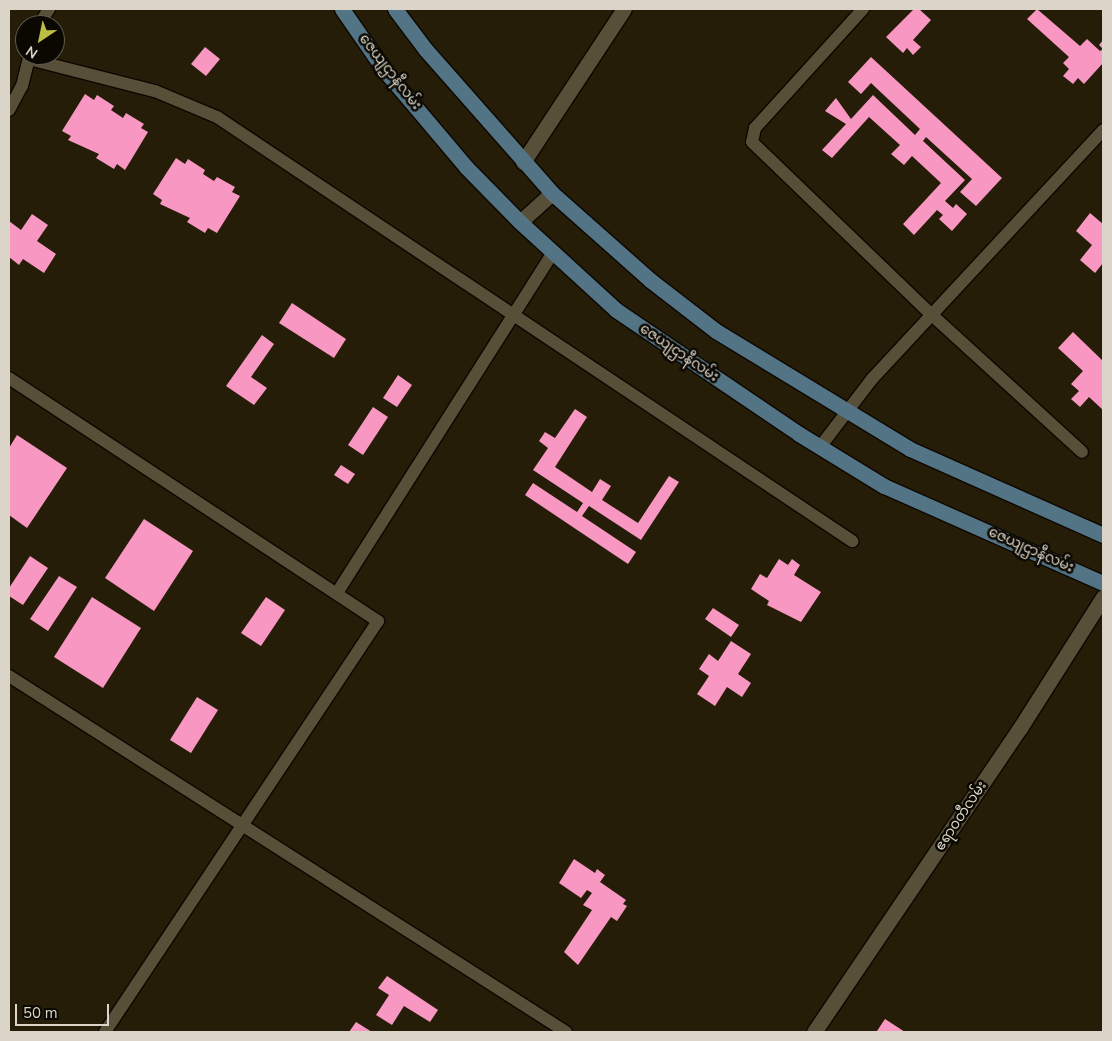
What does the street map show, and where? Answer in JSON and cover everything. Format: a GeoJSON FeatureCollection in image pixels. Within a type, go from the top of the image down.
{"type":"FeatureCollection","features":[{"type":"Feature","properties":{"kind":"main road","name":"ဇေယျဌာနီလမ်း"},"geometry":{"type":"LineString","coordinates":[[342,9],[385,71],[466,166],[520,222],[616,310],[820,447],[884,486],[1103,583]]}},
{"type":"Feature","properties":{"kind":"main road"},"geometry":{"type":"LineString","coordinates":[[395,9],[522,162],[552,193],[650,280],[716,330],[910,450],[1103,535]]}},
{"type":"Feature","properties":{"kind":"street"},"geometry":{"type":"LineString","coordinates":[[522,162],[624,9]]}},
{"type":"Feature","properties":{"kind":"street"},"geometry":{"type":"LineString","coordinates":[[863,9],[755,128],[752,142],[932,315],[1082,452]]}},
{"type":"Feature","properties":{"kind":"street"},"geometry":{"type":"LineString","coordinates":[[9,110],[22,86],[27,65]]}},
{"type":"Feature","properties":{"kind":"street"},"geometry":{"type":"LineString","coordinates":[[59,65],[155,91],[217,116],[512,317],[852,541]]}},
{"type":"Feature","properties":{"kind":"street"},"geometry":{"type":"LineString","coordinates":[[820,447],[846,410],[1103,130]]}},
{"type":"Feature","properties":{"kind":"street"},"geometry":{"type":"LineString","coordinates":[[520,222],[552,193]]}},
{"type":"Feature","properties":{"kind":"street"},"geometry":{"type":"LineString","coordinates":[[337,594],[553,252]]}},
{"type":"Feature","properties":{"kind":"street"},"geometry":{"type":"LineString","coordinates":[[9,378],[378,621],[105,1032]]}},
{"type":"Feature","properties":{"kind":"street","name":"ဧရာဝတီလမ်း"},"geometry":{"type":"LineString","coordinates":[[814,1032],[1020,728],[1103,597]]}},
{"type":"Feature","properties":{"kind":"street"},"geometry":{"type":"LineString","coordinates":[[9,676],[566,1032]]}},
{"type":"Feature","properties":{"kind":"building"},"geometry":{"type":"Polygon","coordinates":[[[914,9],[919,9],[931,20],[913,40],[921,47],[913,55],[907,48],[903,53],[886,37],[914,9]]]}},
{"type":"Feature","properties":{"kind":"building"},"geometry":{"type":"Polygon","coordinates":[[[1037,9],[1080,46],[1087,39],[1100,51],[1103,49],[1103,63],[1084,84],[1078,78],[1073,84],[1063,76],[1069,69],[1063,63],[1069,57],[1027,19],[1037,9]]]}},
{"type":"Feature","properties":{"kind":"building"},"geometry":{"type":"Polygon","coordinates":[[[1103,40],[1103,49],[1099,45],[1103,40]]]}},
{"type":"Feature","properties":{"kind":"building"},"geometry":{"type":"Polygon","coordinates":[[[205,47],[220,59],[206,76],[191,64],[205,47]]]}},
{"type":"Feature","properties":{"kind":"building"},"geometry":{"type":"Polygon","coordinates":[[[871,57],[1002,178],[976,206],[960,192],[972,179],[926,137],[923,141],[965,180],[945,201],[953,208],[956,204],[967,214],[952,231],[939,219],[943,215],[937,210],[914,235],[903,224],[941,183],[912,156],[904,165],[891,154],[900,145],[869,117],[832,158],[822,150],[846,124],[825,111],[836,98],[851,119],[873,95],[915,135],[920,129],[871,83],[861,94],[848,82],[871,57]]]}},
{"type":"Feature","properties":{"kind":"building"},"geometry":{"type":"Polygon","coordinates":[[[85,94],[94,100],[97,95],[114,106],[111,110],[123,118],[126,113],[144,124],[141,128],[148,132],[125,170],[117,164],[114,169],[96,158],[99,154],[68,140],[71,136],[62,131],[85,94]]]}},
{"type":"Feature","properties":{"kind":"building"},"geometry":{"type":"Polygon","coordinates":[[[176,158],[185,164],[188,159],[205,170],[203,174],[214,181],[217,177],[235,187],[232,192],[240,196],[217,233],[208,228],[205,233],[187,222],[190,218],[160,204],[162,200],[153,194],[176,158]]]}},
{"type":"Feature","properties":{"kind":"building"},"geometry":{"type":"Polygon","coordinates":[[[1090,213],[1103,224],[1103,263],[1095,273],[1080,260],[1092,245],[1076,231],[1090,213]]]}},
{"type":"Feature","properties":{"kind":"building"},"geometry":{"type":"Polygon","coordinates":[[[32,214],[48,225],[37,241],[56,254],[44,273],[23,259],[19,265],[9,257],[9,221],[21,230],[32,214]]]}},
{"type":"Feature","properties":{"kind":"building"},"geometry":{"type":"Polygon","coordinates":[[[292,303],[346,339],[334,358],[279,323],[292,303]]]}},
{"type":"Feature","properties":{"kind":"building"},"geometry":{"type":"Polygon","coordinates":[[[1073,332],[1103,361],[1103,410],[1089,397],[1080,407],[1071,399],[1079,391],[1071,384],[1083,371],[1058,348],[1073,332]]]}},
{"type":"Feature","properties":{"kind":"building"},"geometry":{"type":"Polygon","coordinates":[[[262,335],[274,344],[251,377],[267,388],[254,405],[226,386],[262,335]]]}},
{"type":"Feature","properties":{"kind":"building"},"geometry":{"type":"Polygon","coordinates":[[[398,375],[412,385],[397,407],[383,398],[398,375]]]}},
{"type":"Feature","properties":{"kind":"building"},"geometry":{"type":"Polygon","coordinates":[[[373,407],[388,417],[363,455],[348,445],[373,407]]]}},
{"type":"Feature","properties":{"kind":"building"},"geometry":{"type":"Polygon","coordinates":[[[575,409],[587,417],[555,467],[592,492],[600,479],[611,486],[602,500],[638,523],[669,476],[679,482],[641,540],[589,506],[582,516],[636,552],[628,564],[525,495],[533,483],[577,512],[583,503],[533,470],[548,448],[539,441],[545,432],[555,438],[575,409]]]}},
{"type":"Feature","properties":{"kind":"building"},"geometry":{"type":"Polygon","coordinates":[[[17,435],[67,468],[27,528],[9,515],[9,448],[17,435]]]}},
{"type":"Feature","properties":{"kind":"building"},"geometry":{"type":"Polygon","coordinates":[[[341,465],[355,474],[348,484],[334,475],[341,465]]]}},
{"type":"Feature","properties":{"kind":"building"},"geometry":{"type":"Polygon","coordinates":[[[144,519],[193,551],[154,611],[105,578],[144,519]]]}},
{"type":"Feature","properties":{"kind":"building"},"geometry":{"type":"Polygon","coordinates":[[[30,556],[48,568],[23,605],[9,596],[9,588],[30,556]]]}},
{"type":"Feature","properties":{"kind":"building"},"geometry":{"type":"Polygon","coordinates":[[[779,559],[788,565],[792,559],[800,565],[794,575],[821,592],[801,622],[767,605],[769,601],[751,589],[760,574],[767,578],[779,559]]]}},
{"type":"Feature","properties":{"kind":"building"},"geometry":{"type":"Polygon","coordinates":[[[59,576],[77,587],[48,631],[30,619],[59,576]]]}},
{"type":"Feature","properties":{"kind":"building"},"geometry":{"type":"Polygon","coordinates":[[[92,597],[141,628],[103,688],[54,657],[92,597]]]}},
{"type":"Feature","properties":{"kind":"building"},"geometry":{"type":"Polygon","coordinates":[[[266,597],[285,610],[261,646],[241,633],[266,597]]]}},
{"type":"Feature","properties":{"kind":"building"},"geometry":{"type":"Polygon","coordinates":[[[713,608],[739,625],[731,637],[705,619],[713,608]]]}},
{"type":"Feature","properties":{"kind":"building"},"geometry":{"type":"Polygon","coordinates":[[[731,641],[751,654],[738,674],[751,683],[742,697],[727,687],[715,706],[697,694],[709,676],[699,669],[709,654],[718,661],[731,641]]]}},
{"type":"Feature","properties":{"kind":"building"},"geometry":{"type":"Polygon","coordinates":[[[197,697],[218,710],[191,753],[170,740],[197,697]]]}},
{"type":"Feature","properties":{"kind":"building"},"geometry":{"type":"Polygon","coordinates":[[[574,859],[595,873],[597,869],[605,875],[600,882],[626,900],[623,904],[627,906],[617,921],[611,917],[578,965],[564,952],[592,910],[583,905],[592,893],[587,890],[581,898],[559,883],[574,859]]]}},
{"type":"Feature","properties":{"kind":"building"},"geometry":{"type":"Polygon","coordinates":[[[387,976],[438,1010],[430,1022],[404,1006],[392,1025],[376,1015],[389,995],[378,988],[387,976]]]}},
{"type":"Feature","properties":{"kind":"building"},"geometry":{"type":"Polygon","coordinates":[[[885,1019],[905,1032],[877,1031],[885,1019]]]}},
{"type":"Feature","properties":{"kind":"building"},"geometry":{"type":"Polygon","coordinates":[[[356,1022],[372,1032],[349,1032],[356,1022]]]}}]}
